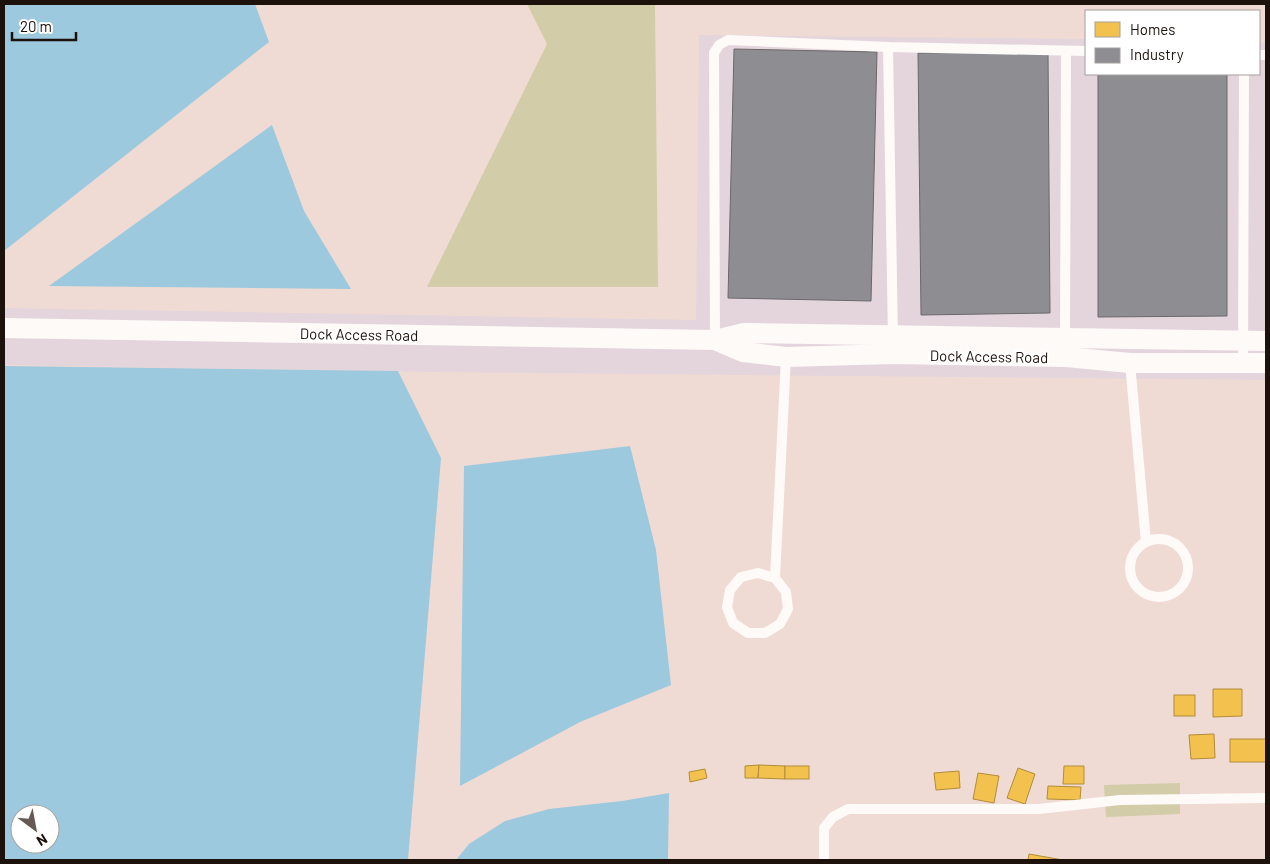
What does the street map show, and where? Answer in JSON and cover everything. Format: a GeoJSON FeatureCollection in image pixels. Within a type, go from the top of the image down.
{"type":"FeatureCollection","features":[{"type":"Feature","properties":{"kind":"street","name":"Dock Access Road"},"geometry":{"type":"LineString","coordinates":[[4,328],[715,340],[744,333],[893,345],[1065,348],[1244,340],[1266,341]]}},
{"type":"Feature","properties":{"kind":"street","name":"Dock Access Road"},"geometry":{"type":"LineString","coordinates":[[715,340],[743,352],[786,357],[893,345]]}},
{"type":"Feature","properties":{"kind":"street","name":"Dock Access Road"},"geometry":{"type":"LineString","coordinates":[[1065,348],[1130,363],[1266,363]]}},
{"type":"Feature","properties":{"kind":"lane"},"geometry":{"type":"LineString","coordinates":[[715,340],[714,53],[719,45],[728,40],[888,47],[1085,51]]}},
{"type":"Feature","properties":{"kind":"lane"},"geometry":{"type":"LineString","coordinates":[[888,47],[893,345]]}},
{"type":"Feature","properties":{"kind":"lane"},"geometry":{"type":"LineString","coordinates":[[1065,348],[1066,51]]}},
{"type":"Feature","properties":{"kind":"lane"},"geometry":{"type":"LineString","coordinates":[[1243,363],[1244,75]]}},
{"type":"Feature","properties":{"kind":"lane"},"geometry":{"type":"LineString","coordinates":[[775,578],[758,573],[741,577],[730,590],[726,607],[733,623],[748,633],[765,633],[780,624],[788,609],[786,592],[775,578],[786,357]]}},
{"type":"Feature","properties":{"kind":"lane"},"geometry":{"type":"LineString","coordinates":[[1130,363],[1146,542]]}},
{"type":"Feature","properties":{"kind":"lane"},"geometry":{"type":"LineString","coordinates":[[1161,539],[1175,544],[1186,555],[1189,570],[1184,584],[1172,594],[1158,598],[1150,596],[1143,593],[1133,582],[1130,567],[1135,553],[1146,542],[1161,539]]}},
{"type":"Feature","properties":{"kind":"lane"},"geometry":{"type":"LineString","coordinates":[[824,860],[824,828],[833,817],[848,809],[1038,809],[1120,800],[1266,798]]}},
{"type":"Feature","properties":{"kind":"shaded area"},"geometry":{"type":"Polygon","coordinates":[[[527,4],[655,4],[658,287],[427,287],[547,44],[527,4]]]}},
{"type":"Feature","properties":{"kind":"shaded area"},"geometry":{"type":"Polygon","coordinates":[[[699,35],[1085,39],[1085,75],[1260,75],[1260,42],[1266,42],[1266,380],[431,372],[4,365],[4,308],[696,320],[699,35]]]}},
{"type":"Feature","properties":{"kind":"shaded area"},"geometry":{"type":"Polygon","coordinates":[[[1180,783],[1180,814],[1106,817],[1104,785],[1180,783]]]}},
{"type":"Feature","properties":{"kind":"water"},"geometry":{"type":"Polygon","coordinates":[[[4,4],[255,4],[269,42],[4,251],[4,4]]]}},
{"type":"Feature","properties":{"kind":"water"},"geometry":{"type":"Polygon","coordinates":[[[272,125],[304,211],[351,289],[49,286],[272,125]]]}},
{"type":"Feature","properties":{"kind":"water"},"geometry":{"type":"Polygon","coordinates":[[[4,366],[398,371],[441,458],[408,860],[4,860],[4,366]]]}},
{"type":"Feature","properties":{"kind":"water"},"geometry":{"type":"Polygon","coordinates":[[[630,446],[656,550],[671,685],[580,722],[460,786],[464,466],[630,446]]]}},
{"type":"Feature","properties":{"kind":"water"},"geometry":{"type":"Polygon","coordinates":[[[669,793],[668,860],[456,860],[469,844],[505,821],[549,809],[622,801],[669,793]]]}},
{"type":"Feature","properties":{"kind":"building: Homes"},"geometry":{"type":"Polygon","coordinates":[[[1213,689],[1242,689],[1242,716],[1213,717],[1213,689]]]}},
{"type":"Feature","properties":{"kind":"building: Homes"},"geometry":{"type":"Polygon","coordinates":[[[1174,695],[1195,695],[1195,716],[1174,716],[1174,695]]]}},
{"type":"Feature","properties":{"kind":"building: Homes"},"geometry":{"type":"Polygon","coordinates":[[[1214,734],[1215,758],[1191,759],[1189,735],[1214,734]]]}},
{"type":"Feature","properties":{"kind":"building: Homes"},"geometry":{"type":"Polygon","coordinates":[[[1230,739],[1266,739],[1266,762],[1230,762],[1230,739]]]}},
{"type":"Feature","properties":{"kind":"building: Homes"},"geometry":{"type":"Polygon","coordinates":[[[759,765],[758,778],[745,778],[745,766],[759,765]]]}},
{"type":"Feature","properties":{"kind":"building: Homes"},"geometry":{"type":"Polygon","coordinates":[[[759,765],[785,766],[785,779],[758,778],[759,765]]]}},
{"type":"Feature","properties":{"kind":"building: Homes"},"geometry":{"type":"Polygon","coordinates":[[[785,766],[809,766],[809,779],[785,779],[785,766]]]}},
{"type":"Feature","properties":{"kind":"building: Homes"},"geometry":{"type":"Polygon","coordinates":[[[1064,766],[1084,766],[1084,784],[1063,784],[1064,766]]]}},
{"type":"Feature","properties":{"kind":"building: Homes"},"geometry":{"type":"Polygon","coordinates":[[[1018,768],[1035,774],[1025,804],[1007,798],[1018,768]]]}},
{"type":"Feature","properties":{"kind":"building: Homes"},"geometry":{"type":"Polygon","coordinates":[[[705,769],[707,778],[690,782],[689,772],[705,769]]]}},
{"type":"Feature","properties":{"kind":"building: Homes"},"geometry":{"type":"Polygon","coordinates":[[[959,771],[960,788],[936,790],[934,773],[959,771]]]}},
{"type":"Feature","properties":{"kind":"building: Homes"},"geometry":{"type":"Polygon","coordinates":[[[978,773],[999,776],[994,803],[973,799],[978,773]]]}},
{"type":"Feature","properties":{"kind":"building: Homes"},"geometry":{"type":"Polygon","coordinates":[[[1048,786],[1081,787],[1080,800],[1047,799],[1048,786]]]}},
{"type":"Feature","properties":{"kind":"building: Homes"},"geometry":{"type":"Polygon","coordinates":[[[1029,854],[1063,860],[1028,860],[1029,854]]]}},
{"type":"Feature","properties":{"kind":"building: Industry"},"geometry":{"type":"Polygon","coordinates":[[[734,49],[877,52],[871,301],[728,298],[734,49]]]}},
{"type":"Feature","properties":{"kind":"building: Industry"},"geometry":{"type":"Polygon","coordinates":[[[1048,51],[1050,313],[921,315],[918,53],[1048,51]]]}},
{"type":"Feature","properties":{"kind":"building: Industry"},"geometry":{"type":"Polygon","coordinates":[[[1098,75],[1227,75],[1227,316],[1098,317],[1098,75]]]}}]}
